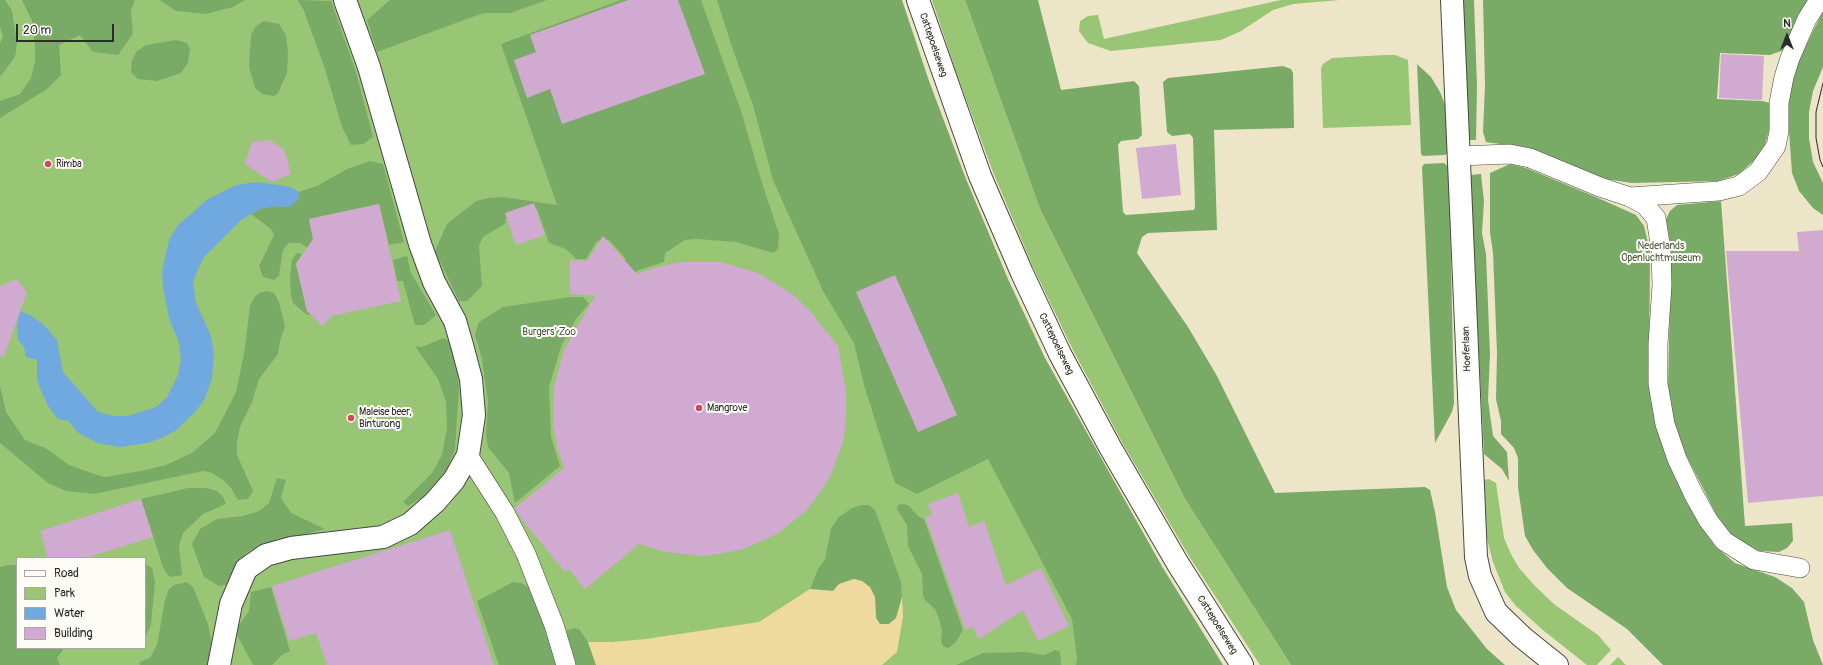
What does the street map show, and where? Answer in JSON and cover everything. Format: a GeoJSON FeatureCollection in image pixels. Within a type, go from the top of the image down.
{"type":"FeatureCollection","features":[{"type":"Feature","properties":{"kind":"street"},"geometry":{"type":"LineString","coordinates":[[219,665],[231,604],[246,570],[266,555],[291,548],[384,537],[410,524],[435,502],[454,480],[468,455],[474,415],[471,379],[462,345],[455,321],[434,282],[420,244],[369,67],[345,0]]}},
{"type":"Feature","properties":{"kind":"street","name":"Cattepoelseweg"},"geometry":{"type":"LineString","coordinates":[[918,0],[980,176],[1022,273],[1060,354],[1110,447],[1178,564],[1242,665]]}},
{"type":"Feature","properties":{"kind":"street","name":"Hoeferlaan"},"geometry":{"type":"LineString","coordinates":[[1452,0],[1476,557],[1482,582],[1496,612],[1522,637],[1557,665]]}},
{"type":"Feature","properties":{"kind":"lane"},"geometry":{"type":"LineString","coordinates":[[1630,197],[1719,191],[1739,186],[1758,172],[1776,146],[1779,131],[1779,102],[1784,78],[1790,58],[1807,19],[1819,0]]}},
{"type":"Feature","properties":{"kind":"lane"},"geometry":{"type":"LineString","coordinates":[[1459,156],[1510,154],[1530,158],[1600,187],[1630,197],[1645,205],[1656,218],[1661,250],[1662,285],[1658,344],[1658,384],[1665,424],[1694,495],[1708,520],[1724,541],[1740,553],[1754,560],[1800,568]]}},
{"type":"Feature","properties":{"kind":"lane"},"geometry":{"type":"LineString","coordinates":[[468,455],[505,514],[526,554],[554,625],[566,665]]}},
{"type":"Feature","properties":{"kind":"green space","name":"Burgers' Zoo"},"geometry":{"type":"Polygon","coordinates":[[[0,0],[805,0],[1097,665],[0,665],[0,0]]]}},
{"type":"Feature","properties":{"kind":"green space"},"geometry":{"type":"Polygon","coordinates":[[[0,0],[5,0],[12,11],[17,43],[15,57],[0,77],[0,44],[3,36],[0,27],[0,0]]]}},
{"type":"Feature","properties":{"kind":"green space"},"geometry":{"type":"Polygon","coordinates":[[[22,0],[135,0],[131,10],[133,34],[118,55],[93,52],[80,35],[59,45],[61,75],[47,89],[0,118],[0,101],[20,94],[31,78],[35,61],[32,21],[22,0]]]}},
{"type":"Feature","properties":{"kind":"green space"},"geometry":{"type":"Polygon","coordinates":[[[160,0],[245,0],[233,7],[206,14],[176,11],[160,0]]]}},
{"type":"Feature","properties":{"kind":"green space"},"geometry":{"type":"Polygon","coordinates":[[[298,0],[331,1],[356,72],[373,137],[363,144],[351,145],[342,127],[325,69],[304,11],[298,0]]]}},
{"type":"Feature","properties":{"kind":"green space"},"geometry":{"type":"Polygon","coordinates":[[[390,0],[547,0],[510,13],[485,13],[478,15],[377,52],[367,20],[390,0]]]}},
{"type":"Feature","properties":{"kind":"green space"},"geometry":{"type":"Polygon","coordinates":[[[621,0],[701,0],[741,111],[779,234],[778,249],[773,253],[736,242],[697,239],[685,240],[665,253],[664,262],[639,270],[631,275],[620,265],[626,259],[609,240],[597,241],[586,259],[576,259],[566,249],[549,243],[537,209],[505,219],[506,223],[483,237],[479,246],[482,286],[467,301],[459,301],[435,251],[447,224],[476,201],[489,198],[503,197],[557,205],[501,44],[621,0]]]}},
{"type":"Feature","properties":{"kind":"green space"},"geometry":{"type":"Polygon","coordinates":[[[717,0],[902,0],[929,81],[966,179],[1008,279],[1045,358],[1163,568],[1223,665],[1076,665],[1077,658],[1072,619],[988,459],[917,494],[895,483],[864,385],[854,343],[823,291],[773,180],[753,105],[717,0]]]}},
{"type":"Feature","properties":{"kind":"green space"},"geometry":{"type":"Polygon","coordinates":[[[932,0],[965,0],[1040,209],[1185,499],[1291,665],[1260,665],[1189,556],[1123,444],[1072,348],[1033,267],[993,172],[956,72],[932,0]]]}},
{"type":"Feature","properties":{"kind":"green space"},"geometry":{"type":"Polygon","coordinates":[[[965,0],[1038,0],[1061,90],[1134,81],[1139,86],[1142,135],[1138,139],[1121,141],[1118,145],[1123,212],[1126,215],[1194,210],[1195,207],[1193,138],[1190,134],[1172,136],[1167,132],[1163,82],[1168,78],[1283,66],[1291,69],[1293,73],[1294,128],[1214,130],[1217,230],[1148,233],[1142,237],[1137,253],[1188,327],[1217,376],[1275,493],[1425,487],[1430,490],[1447,587],[1456,610],[1487,649],[1505,665],[1291,665],[1185,499],[1040,209],[965,0]]]}},
{"type":"Feature","properties":{"kind":"green space"},"geometry":{"type":"Polygon","coordinates":[[[1281,0],[1340,0],[1293,4],[1273,10],[1241,31],[1221,40],[1111,51],[1088,43],[1079,31],[1080,21],[1088,16],[1098,15],[1104,39],[1281,0]]]}},
{"type":"Feature","properties":{"kind":"green space"},"geometry":{"type":"Polygon","coordinates":[[[1463,0],[1474,0],[1477,86],[1476,140],[1468,140],[1463,0]]]}},
{"type":"Feature","properties":{"kind":"green space"},"geometry":{"type":"Polygon","coordinates":[[[1483,0],[1808,0],[1784,50],[1770,55],[1720,53],[1717,99],[1762,101],[1770,103],[1769,130],[1765,145],[1759,156],[1739,174],[1718,181],[1632,183],[1605,179],[1528,148],[1486,142],[1483,132],[1485,86],[1483,0]]]}},
{"type":"Feature","properties":{"kind":"green space"},"geometry":{"type":"Polygon","coordinates":[[[1823,11],[1823,67],[1813,91],[1809,112],[1809,138],[1813,162],[1823,183],[1823,215],[1813,208],[1799,191],[1792,173],[1787,103],[1792,77],[1823,11]]]}},
{"type":"Feature","properties":{"kind":"green space"},"geometry":{"type":"Polygon","coordinates":[[[264,21],[279,24],[286,35],[288,52],[287,73],[278,93],[274,96],[262,94],[255,88],[249,67],[251,35],[256,26],[264,21]]]}},
{"type":"Feature","properties":{"kind":"green space"},"geometry":{"type":"Polygon","coordinates":[[[176,40],[187,43],[190,49],[188,63],[181,73],[157,81],[138,79],[131,72],[132,60],[137,51],[146,45],[176,40]]]}},
{"type":"Feature","properties":{"kind":"green space"},"geometry":{"type":"Polygon","coordinates":[[[1395,55],[1408,60],[1411,125],[1323,128],[1321,68],[1323,64],[1332,58],[1395,55]]]}},
{"type":"Feature","properties":{"kind":"green space"},"geometry":{"type":"Polygon","coordinates":[[[1417,64],[1431,77],[1440,92],[1446,107],[1448,153],[1445,155],[1423,156],[1421,154],[1417,64]]]}},
{"type":"Feature","properties":{"kind":"green space"},"geometry":{"type":"Polygon","coordinates":[[[370,161],[383,164],[404,242],[389,245],[379,204],[309,219],[316,253],[300,243],[289,243],[284,248],[279,276],[274,280],[263,277],[259,266],[274,235],[271,229],[251,214],[260,209],[273,206],[286,207],[298,199],[299,192],[317,186],[347,169],[370,161]]]}},
{"type":"Feature","properties":{"kind":"green space"},"geometry":{"type":"Polygon","coordinates":[[[1444,163],[1449,167],[1454,403],[1452,412],[1435,443],[1422,167],[1424,164],[1444,163]]]}},
{"type":"Feature","properties":{"kind":"green space"},"geometry":{"type":"Polygon","coordinates":[[[1510,164],[1526,168],[1636,215],[1644,226],[1650,251],[1649,385],[1656,427],[1668,461],[1685,499],[1700,525],[1715,546],[1735,563],[1775,577],[1792,588],[1804,602],[1813,640],[1823,665],[1663,665],[1627,629],[1567,588],[1547,568],[1533,550],[1525,536],[1518,487],[1518,458],[1514,448],[1501,434],[1501,421],[1496,399],[1497,353],[1493,253],[1490,232],[1490,173],[1510,164]]]}},
{"type":"Feature","properties":{"kind":"green space"},"geometry":{"type":"Polygon","coordinates":[[[1481,174],[1484,201],[1482,233],[1486,254],[1490,354],[1488,400],[1493,436],[1507,452],[1509,481],[1502,469],[1484,454],[1470,175],[1481,174]]]}},
{"type":"Feature","properties":{"kind":"green space"},"geometry":{"type":"Polygon","coordinates":[[[1721,201],[1745,526],[1792,523],[1793,541],[1787,548],[1779,552],[1759,551],[1731,535],[1717,516],[1686,455],[1673,421],[1668,385],[1671,248],[1666,219],[1670,211],[1677,205],[1721,201]]]}},
{"type":"Feature","properties":{"kind":"green space"},"geometry":{"type":"Polygon","coordinates":[[[297,253],[302,254],[296,264],[307,311],[311,314],[307,315],[293,303],[291,295],[290,278],[292,259],[297,253]]]}},
{"type":"Feature","properties":{"kind":"green space"},"geometry":{"type":"Polygon","coordinates":[[[407,256],[411,273],[436,315],[424,325],[415,325],[403,281],[397,281],[393,260],[407,256]]]}},
{"type":"Feature","properties":{"kind":"green space"},"geometry":{"type":"Polygon","coordinates":[[[267,291],[274,293],[279,302],[285,326],[280,341],[278,354],[259,379],[252,402],[240,427],[237,441],[237,455],[253,491],[248,499],[238,500],[231,488],[223,480],[212,473],[203,471],[94,494],[66,491],[48,483],[0,443],[0,386],[6,412],[25,440],[47,449],[69,465],[97,475],[105,477],[141,471],[166,465],[192,453],[215,433],[236,392],[244,354],[250,306],[254,298],[259,293],[267,291]]]}},
{"type":"Feature","properties":{"kind":"green space"},"geometry":{"type":"Polygon","coordinates":[[[571,297],[583,297],[589,304],[576,319],[562,344],[549,387],[551,437],[560,466],[515,503],[509,473],[488,447],[486,435],[488,403],[482,359],[475,335],[477,327],[479,322],[503,307],[571,297]]]}},
{"type":"Feature","properties":{"kind":"green space"},"geometry":{"type":"Polygon","coordinates":[[[443,338],[450,341],[456,356],[459,388],[455,449],[443,479],[431,492],[408,506],[403,502],[432,473],[442,455],[447,428],[446,401],[438,379],[415,346],[422,347],[443,338]]]}},
{"type":"Feature","properties":{"kind":"green space"},"geometry":{"type":"Polygon","coordinates":[[[277,478],[286,480],[281,498],[291,513],[325,529],[260,546],[248,552],[239,560],[226,585],[219,586],[204,577],[192,544],[200,529],[217,519],[243,516],[259,511],[269,503],[277,478]]]}},
{"type":"Feature","properties":{"kind":"green space"},"geometry":{"type":"Polygon","coordinates":[[[1489,479],[1496,483],[1504,538],[1519,568],[1555,605],[1598,635],[1611,650],[1597,665],[1587,665],[1544,631],[1516,606],[1505,592],[1493,562],[1487,539],[1484,480],[1489,479]]]}},
{"type":"Feature","properties":{"kind":"green space"},"geometry":{"type":"Polygon","coordinates":[[[188,488],[207,488],[217,491],[223,497],[226,504],[203,514],[183,533],[179,546],[182,575],[171,577],[167,574],[163,567],[141,499],[188,488]]]}},
{"type":"Feature","properties":{"kind":"green space"},"geometry":{"type":"Polygon","coordinates":[[[861,505],[869,505],[875,510],[901,582],[902,597],[900,608],[896,618],[889,624],[880,624],[876,618],[875,597],[854,579],[839,584],[833,591],[810,589],[818,569],[825,559],[831,528],[839,517],[852,508],[861,505]]]}},
{"type":"Feature","properties":{"kind":"green space"},"geometry":{"type":"Polygon","coordinates":[[[898,505],[908,505],[919,517],[924,519],[963,630],[956,642],[949,648],[944,647],[941,642],[942,631],[935,609],[925,600],[923,595],[922,574],[908,546],[907,525],[897,509],[898,505]]]}},
{"type":"Feature","properties":{"kind":"green space"},"geometry":{"type":"Polygon","coordinates":[[[16,565],[16,649],[63,649],[57,658],[60,665],[0,665],[0,567],[16,565]]]}},
{"type":"Feature","properties":{"kind":"green space"},"geometry":{"type":"Polygon","coordinates":[[[146,565],[152,568],[155,582],[151,624],[146,636],[146,565]]]}},
{"type":"Feature","properties":{"kind":"green space"},"geometry":{"type":"Polygon","coordinates":[[[187,582],[193,587],[208,624],[212,645],[208,665],[140,665],[139,662],[150,658],[157,645],[165,600],[169,589],[174,585],[187,582]]]}},
{"type":"Feature","properties":{"kind":"green space"},"geometry":{"type":"Polygon","coordinates":[[[513,582],[521,583],[529,587],[545,626],[557,665],[499,665],[477,601],[513,582]]]}},
{"type":"Feature","properties":{"kind":"green space"},"geometry":{"type":"Polygon","coordinates":[[[271,587],[290,651],[282,655],[272,665],[253,665],[237,635],[237,628],[249,611],[251,592],[271,587]]]}},
{"type":"Feature","properties":{"kind":"green space"},"geometry":{"type":"Polygon","coordinates":[[[574,628],[579,629],[588,642],[596,665],[576,665],[566,631],[574,628]]]}},
{"type":"Feature","properties":{"kind":"green space"},"geometry":{"type":"Polygon","coordinates":[[[1056,650],[1060,652],[1061,665],[956,665],[983,653],[1025,652],[1044,655],[1056,650]]]}},
{"type":"Feature","properties":{"kind":"green space"},"geometry":{"type":"Polygon","coordinates":[[[1618,657],[1626,665],[1610,665],[1618,657]]]}},
{"type":"Feature","properties":{"kind":"sand"},"geometry":{"type":"Polygon","coordinates":[[[854,579],[862,581],[870,587],[875,597],[876,618],[880,624],[889,624],[896,618],[902,597],[903,616],[897,652],[882,665],[596,665],[588,642],[612,642],[646,639],[759,622],[810,589],[833,591],[839,584],[854,579]]]}},
{"type":"Feature","properties":{"kind":"water"},"geometry":{"type":"Polygon","coordinates":[[[257,182],[292,188],[299,192],[298,199],[293,205],[286,207],[273,206],[260,209],[241,220],[204,257],[198,269],[193,282],[196,303],[211,336],[214,354],[212,378],[205,398],[197,410],[175,431],[161,438],[148,443],[120,447],[97,443],[77,432],[69,421],[58,419],[48,406],[39,386],[37,377],[37,360],[26,357],[24,347],[18,340],[17,325],[20,311],[32,316],[44,325],[57,340],[63,372],[98,412],[113,416],[128,416],[156,407],[167,397],[178,375],[181,359],[179,343],[169,318],[163,287],[162,272],[169,240],[178,225],[208,199],[236,185],[257,182]]]}},
{"type":"Feature","properties":{"kind":"building"},"geometry":{"type":"Polygon","coordinates":[[[628,0],[678,0],[705,74],[562,124],[550,89],[527,98],[514,60],[536,52],[530,35],[628,0]]]}},
{"type":"Feature","properties":{"kind":"building"},"geometry":{"type":"Polygon","coordinates":[[[1721,54],[1764,56],[1762,100],[1719,98],[1721,54]]]}},
{"type":"Feature","properties":{"kind":"building"},"geometry":{"type":"Polygon","coordinates":[[[269,140],[284,149],[291,174],[272,182],[245,164],[252,142],[269,140]]]}},
{"type":"Feature","properties":{"kind":"building"},"geometry":{"type":"Polygon","coordinates":[[[1176,144],[1181,195],[1142,199],[1136,148],[1176,144]]]}},
{"type":"Feature","properties":{"kind":"building"},"geometry":{"type":"Polygon","coordinates":[[[534,203],[545,235],[516,245],[505,213],[534,203]]]}},
{"type":"Feature","properties":{"kind":"building"},"geometry":{"type":"Polygon","coordinates":[[[379,204],[401,301],[331,316],[323,326],[307,311],[296,264],[313,239],[309,219],[379,204]]]}},
{"type":"Feature","properties":{"kind":"building"},"geometry":{"type":"Polygon","coordinates":[[[1823,230],[1823,496],[1748,503],[1726,251],[1799,251],[1797,232],[1823,230]]]}},
{"type":"Feature","properties":{"kind":"building","name":"Mangrove"},"geometry":{"type":"Polygon","coordinates":[[[603,236],[637,274],[657,267],[682,262],[721,262],[758,273],[791,293],[810,311],[838,346],[846,391],[846,419],[843,442],[829,479],[807,510],[777,534],[741,550],[704,556],[665,552],[639,544],[585,589],[569,569],[565,572],[520,517],[515,508],[564,468],[558,450],[553,425],[554,387],[564,350],[595,296],[570,294],[570,260],[587,261],[603,236]]]}},
{"type":"Feature","properties":{"kind":"building"},"geometry":{"type":"Polygon","coordinates":[[[895,275],[957,415],[918,432],[856,292],[895,275]]]}},
{"type":"Feature","properties":{"kind":"building"},"geometry":{"type":"Polygon","coordinates":[[[17,279],[27,292],[4,357],[0,356],[0,286],[17,279]]]}},
{"type":"Feature","properties":{"kind":"building"},"geometry":{"type":"Polygon","coordinates":[[[958,493],[969,527],[984,521],[1006,585],[1041,568],[1069,626],[1038,641],[1023,610],[979,639],[973,627],[965,629],[925,517],[932,515],[928,504],[958,493]]]}},
{"type":"Feature","properties":{"kind":"building"},"geometry":{"type":"Polygon","coordinates":[[[141,499],[153,537],[89,557],[48,557],[40,531],[141,499]]]}},
{"type":"Feature","properties":{"kind":"building"},"geometry":{"type":"Polygon","coordinates":[[[450,530],[494,665],[327,665],[316,633],[289,641],[272,586],[450,530]]]}},
{"type":"Feature","properties":{"kind":"tram line"},"geometry":{"type":"LineString","coordinates":[[1823,83],[1816,112],[1816,138],[1820,160],[1823,167]]}},
{"type":"Feature","properties":{"kind":"place","name":"Rimba"},"geometry":{"type":"Point","coordinates":[48,164]}},
{"type":"Feature","properties":{"kind":"place","name":"Mangrove"},"geometry":{"type":"Point","coordinates":[699,408]}},
{"type":"Feature","properties":{"kind":"place","name":"Maleise beer, Binturong"},"geometry":{"type":"Point","coordinates":[351,418]}},
{"type":"Feature","properties":{"kind":"park label","name":"Nederlands Openluchtmuseum"},"geometry":{"type":"Point","coordinates":[1661,252]}}]}
